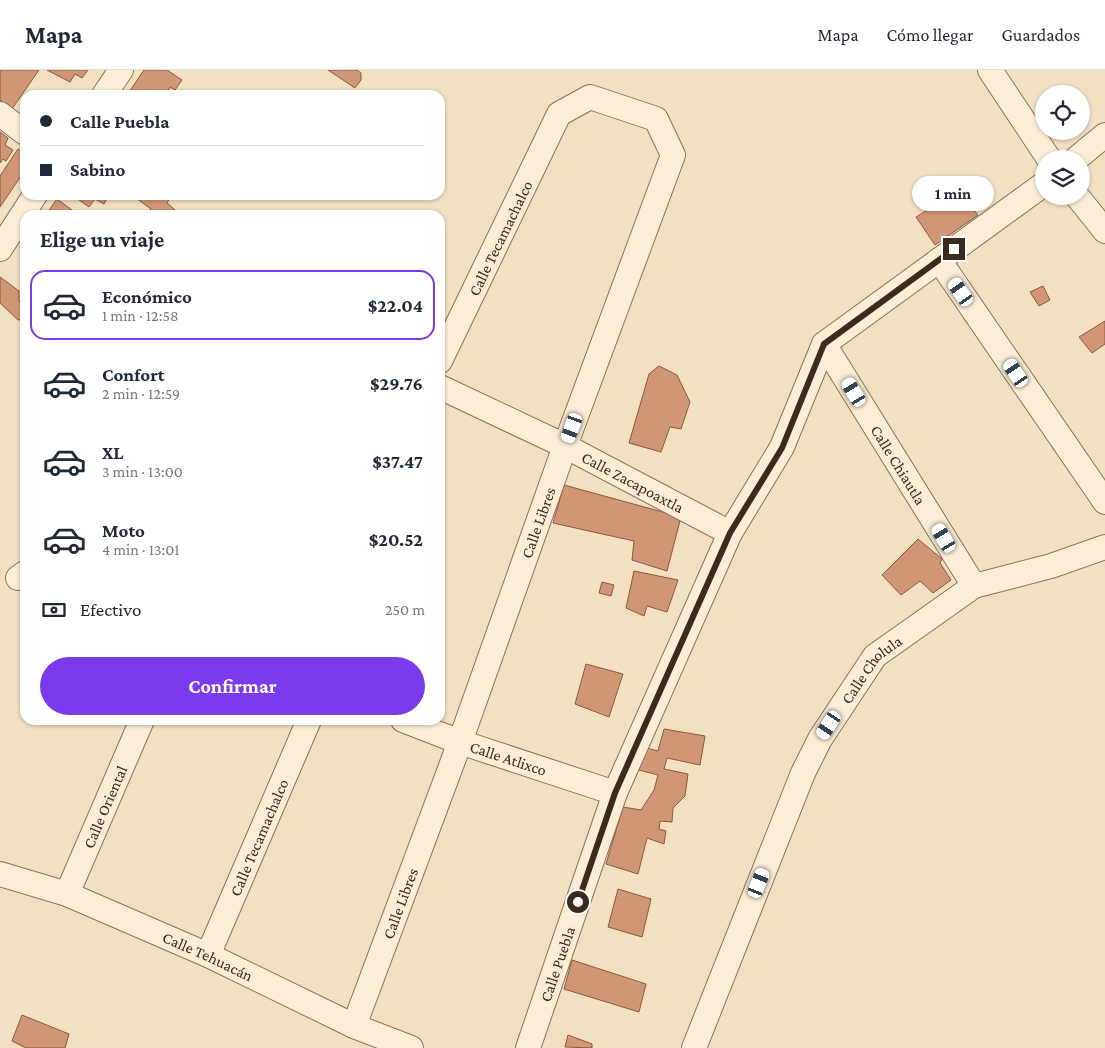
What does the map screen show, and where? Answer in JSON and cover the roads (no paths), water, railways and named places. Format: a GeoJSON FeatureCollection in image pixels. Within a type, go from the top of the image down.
{"type":"FeatureCollection","features":[{"type":"Feature","properties":{"kind":"street"},"geometry":{"type":"LineString","coordinates":[[107,90],[121,70]]}},
{"type":"Feature","properties":{"kind":"street"},"geometry":{"type":"LineString","coordinates":[[990,70],[1043,150]]}},
{"type":"Feature","properties":{"kind":"street","name":"Calle Libres"},"geometry":{"type":"LineString","coordinates":[[354,1026],[460,742],[565,446],[673,155],[656,120],[590,98],[559,114]]}},
{"type":"Feature","properties":{"kind":"street"},"geometry":{"type":"LineString","coordinates":[[0,114],[20,129]]}},
{"type":"Feature","properties":{"kind":"street","name":"Calle Tecamachalco"},"geometry":{"type":"LineString","coordinates":[[445,351],[559,114]]}},
{"type":"Feature","properties":{"kind":"street"},"geometry":{"type":"LineString","coordinates":[[1087,150],[1105,136]]}},
{"type":"Feature","properties":{"kind":"street"},"geometry":{"type":"LineString","coordinates":[[824,344],[1035,191]]}},
{"type":"Feature","properties":{"kind":"street"},"geometry":{"type":"LineString","coordinates":[[1084,205],[1105,231]]}},
{"type":"Feature","properties":{"kind":"street"},"geometry":{"type":"LineString","coordinates":[[0,249],[20,218]]}},
{"type":"Feature","properties":{"kind":"street"},"geometry":{"type":"LineString","coordinates":[[939,260],[1105,502]]}},
{"type":"Feature","properties":{"kind":"street","name":"Calle Puebla"},"geometry":{"type":"LineString","coordinates":[[528,1048],[615,793],[730,533],[782,448],[824,344]]}},
{"type":"Feature","properties":{"kind":"street","name":"Calle Chiautla"},"geometry":{"type":"LineString","coordinates":[[824,344],[974,586]]}},
{"type":"Feature","properties":{"kind":"street","name":"Calle Zacapoaxtla"},"geometry":{"type":"LineString","coordinates":[[445,389],[565,446],[730,533]]}},
{"type":"Feature","properties":{"kind":"street","name":"Calle Cholula"},"geometry":{"type":"LineString","coordinates":[[694,1048],[803,772],[820,739],[875,656],[974,586],[1051,566],[1105,547]]}},
{"type":"Feature","properties":{"kind":"street","name":"Calle Oriental"},"geometry":{"type":"LineString","coordinates":[[67,894],[140,725]]}},
{"type":"Feature","properties":{"kind":"street","name":"Calle Tecamachalco"},"geometry":{"type":"LineString","coordinates":[[208,955],[307,725]]}},
{"type":"Feature","properties":{"kind":"street","name":"Calle Atlixco"},"geometry":{"type":"LineString","coordinates":[[416,725],[460,742],[615,793]]}},
{"type":"Feature","properties":{"kind":"street","name":"Calle Tehuacán"},"geometry":{"type":"LineString","coordinates":[[0,874],[67,894],[208,955],[354,1026],[411,1048]]}}]}
